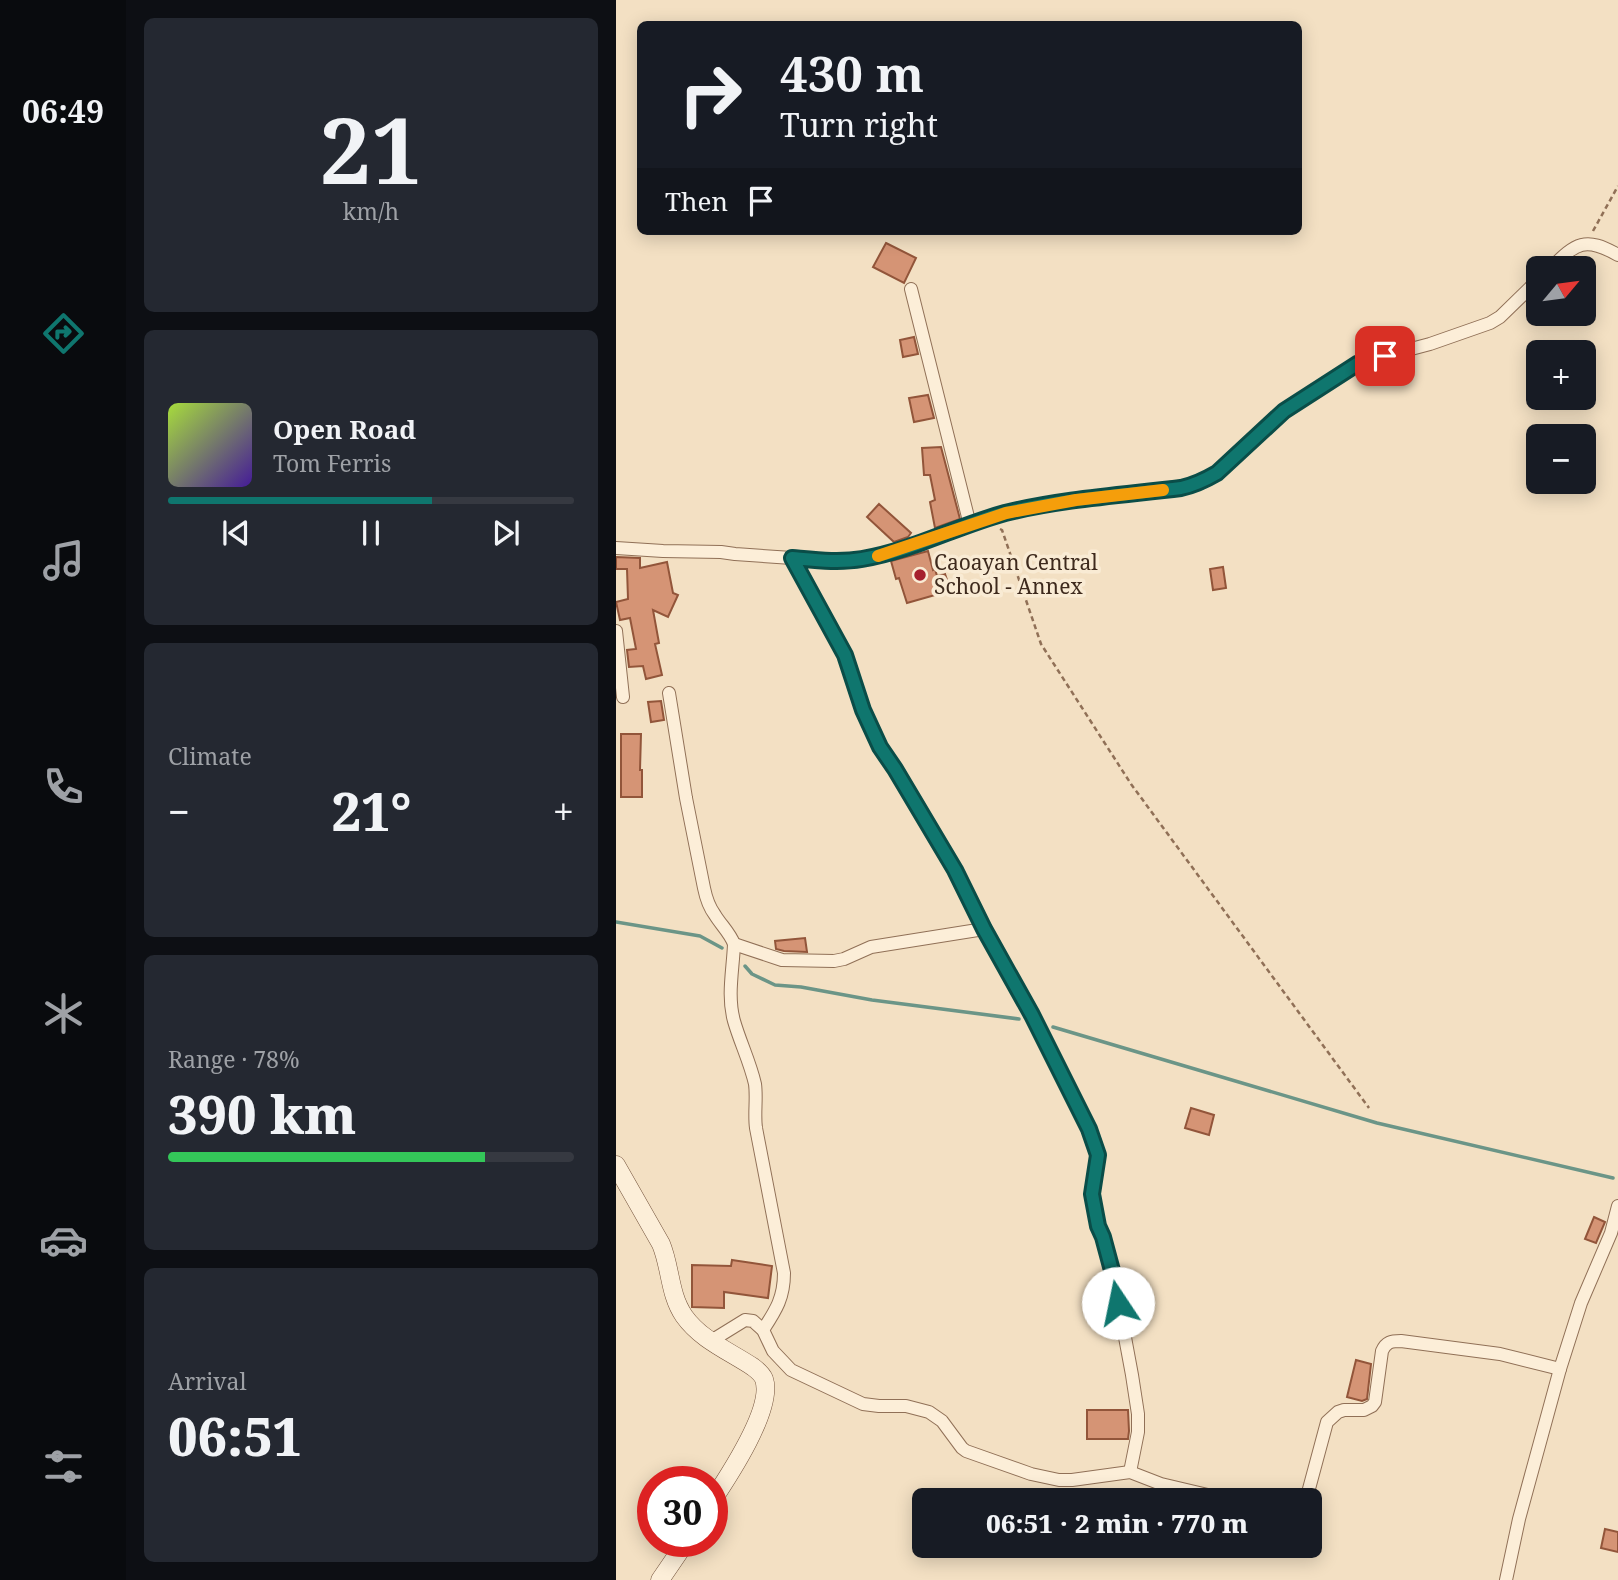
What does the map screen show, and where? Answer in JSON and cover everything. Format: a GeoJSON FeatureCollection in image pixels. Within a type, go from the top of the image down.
{"type":"FeatureCollection","features":[{"type":"Feature","properties":{"kind":"street"},"geometry":{"type":"LineString","coordinates":[[1565,256],[1575,247],[1586,243],[1600,246],[1618,255]]}},
{"type":"Feature","properties":{"kind":"street"},"geometry":{"type":"LineString","coordinates":[[911,289],[970,525]]}},
{"type":"Feature","properties":{"kind":"street"},"geometry":{"type":"LineString","coordinates":[[616,548],[840,561],[864,559],[1006,513],[1076,500],[1181,488],[1204,481],[1217,473],[1278,416],[1353,366],[1490,323],[1526,292]]}},
{"type":"Feature","properties":{"kind":"street"},"geometry":{"type":"LineString","coordinates":[[792,558],[845,655],[863,710],[880,747],[955,870],[1032,1015],[1095,1143],[1098,1155],[1092,1194],[1098,1226],[1114,1278],[1138,1414],[1138,1432],[1130,1472]]}},
{"type":"Feature","properties":{"kind":"street"},"geometry":{"type":"LineString","coordinates":[[616,631],[623,697]]}},
{"type":"Feature","properties":{"kind":"street"},"geometry":{"type":"LineString","coordinates":[[669,692],[704,888],[714,915],[734,944],[731,982],[734,1021],[755,1086],[756,1128],[784,1273],[781,1297],[763,1330]]}},
{"type":"Feature","properties":{"kind":"street"},"geometry":{"type":"LineString","coordinates":[[734,944],[782,960],[834,961],[871,947],[984,929]]}},
{"type":"Feature","properties":{"kind":"street"},"geometry":{"type":"LineString","coordinates":[[616,1165],[661,1244],[677,1303],[684,1316],[696,1330],[764,1379],[762,1407],[744,1451],[728,1476]]}},
{"type":"Feature","properties":{"kind":"street"},"geometry":{"type":"LineString","coordinates":[[1506,1580],[1519,1519],[1560,1369],[1581,1303],[1611,1233],[1618,1206]]}},
{"type":"Feature","properties":{"kind":"street"},"geometry":{"type":"LineString","coordinates":[[711,1341],[745,1320],[753,1321],[763,1330],[774,1351],[791,1370],[863,1404],[906,1406],[929,1412],[942,1421],[966,1451],[1031,1474],[1059,1480],[1130,1472],[1178,1488]]}},
{"type":"Feature","properties":{"kind":"street"},"geometry":{"type":"LineString","coordinates":[[1309,1488],[1327,1422],[1338,1412],[1364,1410],[1373,1406],[1382,1351],[1384,1345],[1392,1341],[1500,1354],[1560,1369]]}},
{"type":"Feature","properties":{"kind":"street"},"geometry":{"type":"LineString","coordinates":[[660,1580],[676,1557]]}},
{"type":"Feature","properties":{"kind":"path"},"geometry":{"type":"LineString","coordinates":[[1586,243],[1618,186]]}},
{"type":"Feature","properties":{"kind":"path"},"geometry":{"type":"LineString","coordinates":[[986,520],[1002,530],[1041,644],[1109,749],[1139,795],[1368,1108]]}},
{"type":"Feature","properties":{"kind":"building"},"geometry":{"type":"Polygon","coordinates":[[[886,243],[916,258],[904,283],[873,267],[886,243]]]}},
{"type":"Feature","properties":{"kind":"building"},"geometry":{"type":"Polygon","coordinates":[[[914,337],[918,354],[903,357],[900,340],[914,337]]]}},
{"type":"Feature","properties":{"kind":"building"},"geometry":{"type":"Polygon","coordinates":[[[928,395],[934,418],[914,422],[909,398],[928,395]]]}},
{"type":"Feature","properties":{"kind":"building"},"geometry":{"type":"Polygon","coordinates":[[[941,447],[960,519],[935,528],[930,502],[935,500],[930,475],[924,475],[922,448],[941,447]]]}},
{"type":"Feature","properties":{"kind":"building"},"geometry":{"type":"Polygon","coordinates":[[[879,504],[911,533],[908,537],[894,542],[867,517],[879,504]]]}},
{"type":"Feature","properties":{"kind":"building","name":"Caoayan Central School - Annex"},"geometry":{"type":"Polygon","coordinates":[[[928,551],[933,570],[935,569],[937,576],[945,574],[949,586],[941,589],[942,593],[907,603],[891,561],[928,551]]]}},
{"type":"Feature","properties":{"kind":"building"},"geometry":{"type":"Polygon","coordinates":[[[616,557],[640,558],[640,568],[667,562],[673,593],[678,595],[668,617],[653,610],[659,643],[655,644],[662,675],[646,679],[643,666],[629,667],[627,650],[636,649],[630,618],[620,620],[616,602],[628,599],[627,569],[616,569],[616,557]]]}},
{"type":"Feature","properties":{"kind":"building"},"geometry":{"type":"Polygon","coordinates":[[[1223,567],[1226,588],[1213,590],[1210,569],[1223,567]]]}},
{"type":"Feature","properties":{"kind":"building"},"geometry":{"type":"Polygon","coordinates":[[[661,701],[664,720],[651,722],[648,702],[661,701]]]}},
{"type":"Feature","properties":{"kind":"building"},"geometry":{"type":"Polygon","coordinates":[[[621,734],[641,734],[642,797],[621,797],[621,734]]]}},
{"type":"Feature","properties":{"kind":"building"},"geometry":{"type":"Polygon","coordinates":[[[805,938],[807,952],[776,949],[775,941],[805,938]]]}},
{"type":"Feature","properties":{"kind":"building"},"geometry":{"type":"Polygon","coordinates":[[[1191,1108],[1214,1115],[1209,1135],[1185,1128],[1191,1108]]]}},
{"type":"Feature","properties":{"kind":"building"},"geometry":{"type":"Polygon","coordinates":[[[1594,1217],[1605,1222],[1596,1243],[1585,1239],[1594,1217]]]}},
{"type":"Feature","properties":{"kind":"building"},"geometry":{"type":"Polygon","coordinates":[[[732,1260],[772,1266],[768,1298],[724,1292],[724,1308],[692,1307],[692,1265],[731,1266],[732,1260]]]}},
{"type":"Feature","properties":{"kind":"building"},"geometry":{"type":"Polygon","coordinates":[[[1356,1360],[1371,1364],[1367,1399],[1362,1401],[1347,1397],[1356,1360]]]}},
{"type":"Feature","properties":{"kind":"building"},"geometry":{"type":"Polygon","coordinates":[[[1087,1410],[1128,1410],[1128,1439],[1087,1439],[1087,1410]]]}},
{"type":"Feature","properties":{"kind":"building"},"geometry":{"type":"Polygon","coordinates":[[[1605,1529],[1618,1532],[1618,1552],[1601,1548],[1605,1529]]]}},
{"type":"Feature","properties":{"kind":"waterway"},"geometry":{"type":"LineString","coordinates":[[616,922],[700,936],[722,948]]}},
{"type":"Feature","properties":{"kind":"waterway"},"geometry":{"type":"LineString","coordinates":[[745,966],[752,974],[775,985],[1019,1019]]}},
{"type":"Feature","properties":{"kind":"waterway"},"geometry":{"type":"LineString","coordinates":[[1053,1027],[1377,1123],[1613,1178]]}},
{"type":"Feature","properties":{"kind":"slow traffic"},"geometry":{"type":"LineString","coordinates":[[878,556],[1006,513],[1076,500],[1163,490]]}},
{"type":"Feature","properties":{"kind":"place","name":"Caoayan Central School - Annex"},"geometry":{"type":"Point","coordinates":[920,575]}},
{"type":"Feature","properties":{"kind":"route"},"geometry":{"type":"LineString","coordinates":[[1118,1303],[1092,1194],[1098,1155],[1093,1137],[955,870],[880,747],[863,710],[845,655],[792,558],[840,561],[864,559],[1006,513],[1076,500],[1193,485],[1217,473],[1284,411],[1357,364],[1385,356]]}}]}
